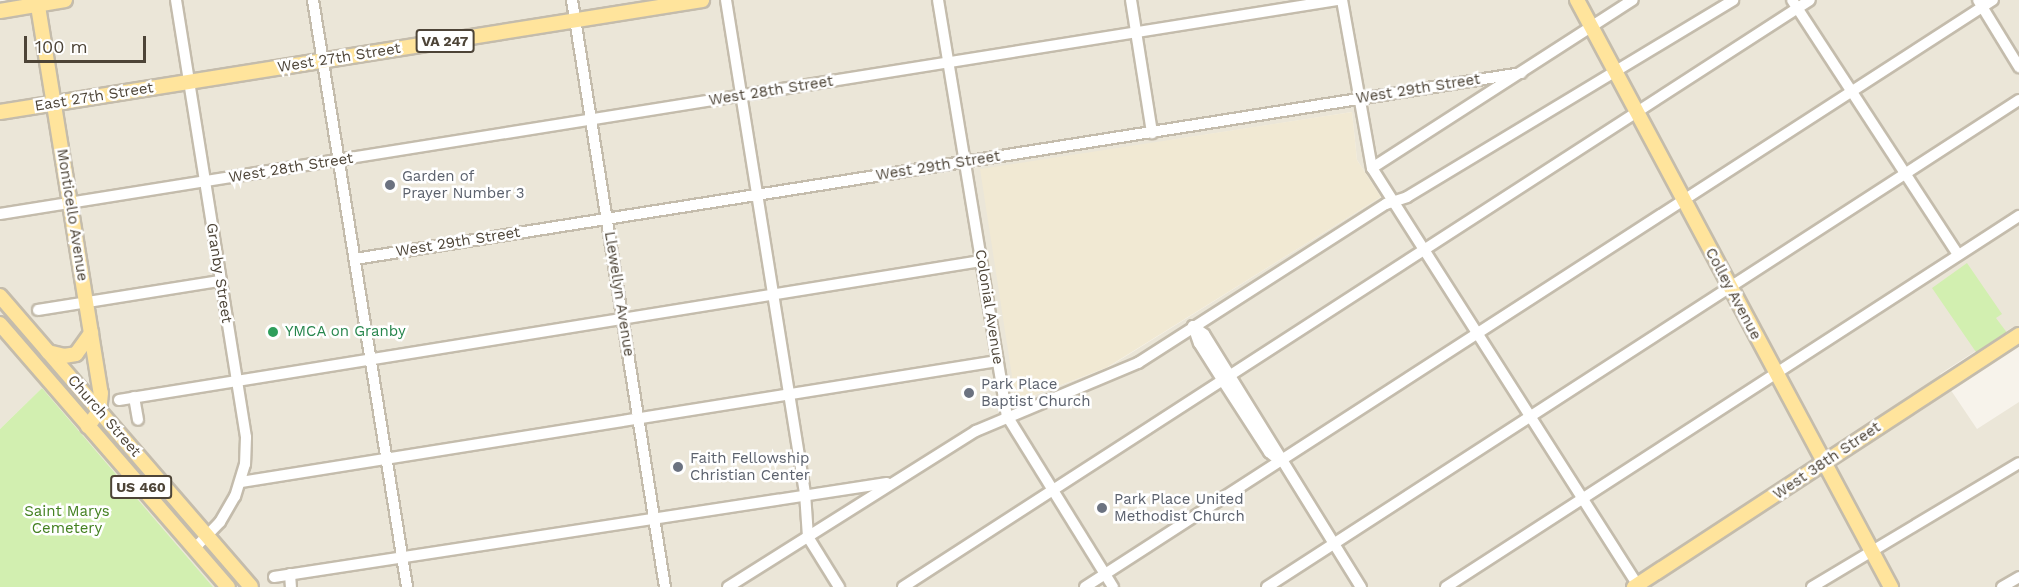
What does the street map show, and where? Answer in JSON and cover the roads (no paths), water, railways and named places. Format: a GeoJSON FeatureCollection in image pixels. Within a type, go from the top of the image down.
{"type":"FeatureCollection","features":[{"type":"Feature","properties":{"kind":"main road"},"geometry":{"type":"LineString","coordinates":[[0,11],[37,2],[65,0]]}},
{"type":"Feature","properties":{"kind":"main road","name":"West 27th Street"},"geometry":{"type":"LineString","coordinates":[[189,82],[702,0]]}},
{"type":"Feature","properties":{"kind":"main road","name":"Colley Avenue"},"geometry":{"type":"LineString","coordinates":[[1577,0],[1682,201],[1891,587]]}},
{"type":"Feature","properties":{"kind":"main road","name":"Monticello Avenue"},"geometry":{"type":"LineString","coordinates":[[37,2],[101,393],[99,411]]}},
{"type":"Feature","properties":{"kind":"main road","name":"East 27th Street"},"geometry":{"type":"LineString","coordinates":[[0,112],[189,82]]}},
{"type":"Feature","properties":{"kind":"main road","name":"Church Street"},"geometry":{"type":"LineString","coordinates":[[1,299],[208,536]]}},
{"type":"Feature","properties":{"kind":"main road","name":"Church Street"},"geometry":{"type":"LineString","coordinates":[[0,324],[195,548]]}},
{"type":"Feature","properties":{"kind":"main road"},"geometry":{"type":"LineString","coordinates":[[48,352],[64,356],[76,354],[91,333]]}},
{"type":"Feature","properties":{"kind":"main road","name":"West 38th Street"},"geometry":{"type":"LineString","coordinates":[[1637,586],[2019,335]]}},
{"type":"Feature","properties":{"kind":"main road"},"geometry":{"type":"LineString","coordinates":[[88,426],[99,411]]}},
{"type":"Feature","properties":{"kind":"main road","name":"US 460"},"geometry":{"type":"LineString","coordinates":[[208,536],[251,587]]}},
{"type":"Feature","properties":{"kind":"main road","name":"US 460"},"geometry":{"type":"LineString","coordinates":[[195,548],[228,587]]}},
{"type":"Feature","properties":{"kind":"street","name":"Granby Street"},"geometry":{"type":"LineString","coordinates":[[176,0],[246,437],[240,482],[226,513],[195,548]]}},
{"type":"Feature","properties":{"kind":"street"},"geometry":{"type":"LineString","coordinates":[[313,0],[407,587]]}},
{"type":"Feature","properties":{"kind":"street","name":"Llewellyn Avenue"},"geometry":{"type":"LineString","coordinates":[[572,0],[665,587]]}},
{"type":"Feature","properties":{"kind":"street"},"geometry":{"type":"LineString","coordinates":[[726,0],[805,493],[811,504],[811,534],[839,587]]}},
{"type":"Feature","properties":{"kind":"street","name":"Colonial Avenue"},"geometry":{"type":"LineString","coordinates":[[938,0],[1007,416],[1113,587]]}},
{"type":"Feature","properties":{"kind":"street"},"geometry":{"type":"LineString","coordinates":[[1131,0],[1152,133]]}},
{"type":"Feature","properties":{"kind":"street","name":"West 28th Street"},"geometry":{"type":"LineString","coordinates":[[0,214],[1337,0]]}},
{"type":"Feature","properties":{"kind":"street"},"geometry":{"type":"LineString","coordinates":[[1342,0],[1372,168],[1585,497],[1637,586]]}},
{"type":"Feature","properties":{"kind":"street"},"geometry":{"type":"LineString","coordinates":[[1372,168],[1634,0]]}},
{"type":"Feature","properties":{"kind":"street"},"geometry":{"type":"LineString","coordinates":[[728,587],[892,482],[1007,416],[1117,374],[1394,202],[1733,0]]}},
{"type":"Feature","properties":{"kind":"street"},"geometry":{"type":"LineString","coordinates":[[903,587],[1635,113],[1795,4],[1809,0]]}},
{"type":"Feature","properties":{"kind":"street"},"geometry":{"type":"LineString","coordinates":[[1085,587],[1852,91],[1980,3],[1993,0]]}},
{"type":"Feature","properties":{"kind":"street"},"geometry":{"type":"LineString","coordinates":[[1980,3],[2019,67]]}},
{"type":"Feature","properties":{"kind":"street"},"geometry":{"type":"LineString","coordinates":[[1795,4],[1958,255]]}},
{"type":"Feature","properties":{"kind":"street","name":"West 29th Street"},"geometry":{"type":"LineString","coordinates":[[355,259],[1521,73]]}},
{"type":"Feature","properties":{"kind":"street"},"geometry":{"type":"LineString","coordinates":[[1267,587],[2019,100]]}},
{"type":"Feature","properties":{"kind":"street"},"geometry":{"type":"LineString","coordinates":[[1446,587],[2019,216]]}},
{"type":"Feature","properties":{"kind":"street"},"geometry":{"type":"LineString","coordinates":[[119,400],[236,379],[981,261]]}},
{"type":"Feature","properties":{"kind":"street"},"geometry":{"type":"LineString","coordinates":[[38,310],[220,281]]}},
{"type":"Feature","properties":{"kind":"street"},"geometry":{"type":"LineString","coordinates":[[1193,326],[1204,334],[1226,378],[1276,447],[1280,461],[1361,587]]}},
{"type":"Feature","properties":{"kind":"street"},"geometry":{"type":"LineString","coordinates":[[240,482],[997,361]]}},
{"type":"Feature","properties":{"kind":"street"},"geometry":{"type":"LineString","coordinates":[[134,397],[138,420]]}},
{"type":"Feature","properties":{"kind":"street"},"geometry":{"type":"LineString","coordinates":[[1812,587],[2019,464]]}},
{"type":"Feature","properties":{"kind":"street"},"geometry":{"type":"LineString","coordinates":[[274,577],[805,493],[892,482]]}},
{"type":"Feature","properties":{"kind":"street"},"geometry":{"type":"LineString","coordinates":[[811,534],[846,587]]}},
{"type":"Feature","properties":{"kind":"street"},"geometry":{"type":"LineString","coordinates":[[290,574],[291,587]]}},
{"type":"Feature","properties":{"kind":"street"},"geometry":{"type":"LineString","coordinates":[[2002,587],[2019,577]]}},
{"type":"Feature","properties":{"kind":"place","name":"Garden of Prayer Number 3"},"geometry":{"type":"Point","coordinates":[390,185]}},
{"type":"Feature","properties":{"kind":"place","name":"YMCA on Granby"},"geometry":{"type":"Point","coordinates":[273,332]}},
{"type":"Feature","properties":{"kind":"place","name":"Park Place Baptist Church"},"geometry":{"type":"Point","coordinates":[969,393]}},
{"type":"Feature","properties":{"kind":"place","name":"Faith Fellowship Christian Center"},"geometry":{"type":"Point","coordinates":[678,467]}},
{"type":"Feature","properties":{"kind":"place","name":"Park Place United Methodist Church"},"geometry":{"type":"Point","coordinates":[1102,508]}},
{"type":"Feature","properties":{"kind":"park label","name":"Saint Marys Cemetery"},"geometry":{"type":"Point","coordinates":[67,520]}}]}
